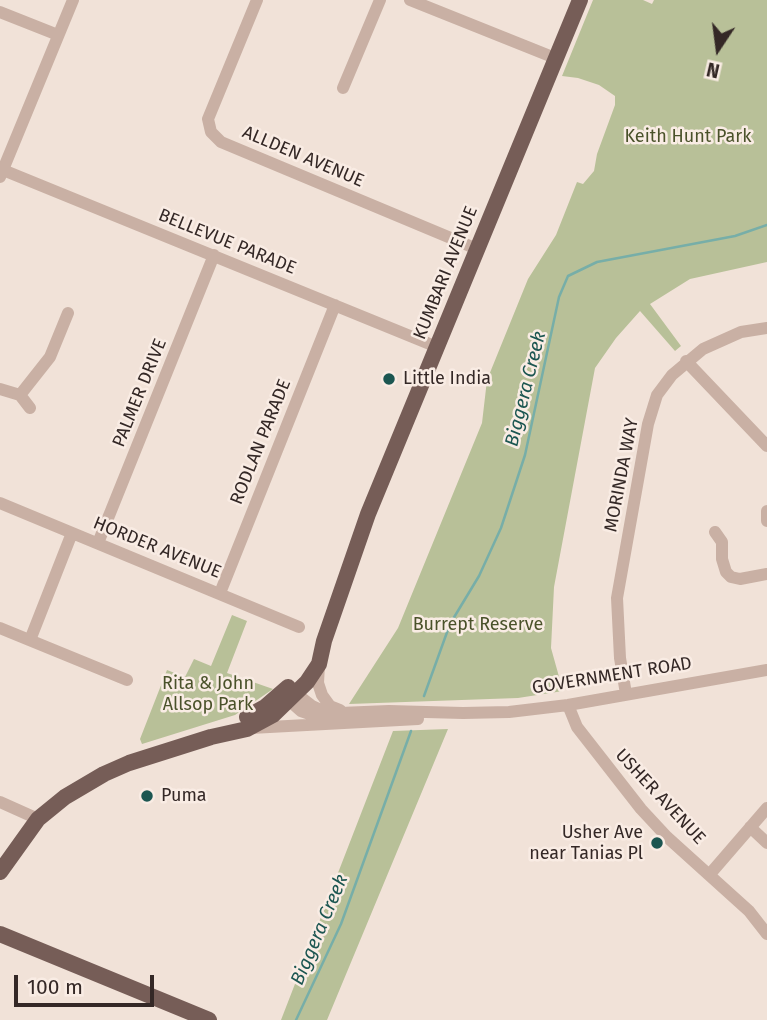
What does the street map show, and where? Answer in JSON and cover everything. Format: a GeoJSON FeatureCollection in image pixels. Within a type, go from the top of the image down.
{"type":"FeatureCollection","features":[{"type":"Feature","properties":{"kind":"main road","name":"KUMBARI AVENUE"},"geometry":{"type":"LineString","coordinates":[[289,694],[319,664],[324,641],[368,514],[580,0]]}},
{"type":"Feature","properties":{"kind":"main road","name":"KUMBARI AVENUE"},"geometry":{"type":"LineString","coordinates":[[289,694],[324,641]]}},
{"type":"Feature","properties":{"kind":"main road","name":"GOVERNMENT ROAD"},"geometry":{"type":"LineString","coordinates":[[0,872],[38,819],[65,797],[129,763],[211,737],[247,729],[273,715],[289,694]]}},
{"type":"Feature","properties":{"kind":"main road","name":"GOVERNMENT ROAD"},"geometry":{"type":"LineString","coordinates":[[211,737],[289,694]]}},
{"type":"Feature","properties":{"kind":"main road"},"geometry":{"type":"LineString","coordinates":[[0,934],[209,1020]]}},
{"type":"Feature","properties":{"kind":"street"},"geometry":{"type":"LineString","coordinates":[[1,173],[5,151],[73,0]]}},
{"type":"Feature","properties":{"kind":"street","name":"ALLDEN AVENUE"},"geometry":{"type":"LineString","coordinates":[[257,0],[208,119],[211,132],[221,142],[477,249]]}},
{"type":"Feature","properties":{"kind":"street"},"geometry":{"type":"LineString","coordinates":[[344,88],[380,0]]}},
{"type":"Feature","properties":{"kind":"street"},"geometry":{"type":"LineString","coordinates":[[410,0],[555,58]]}},
{"type":"Feature","properties":{"kind":"street"},"geometry":{"type":"LineString","coordinates":[[0,12],[58,35]]}},
{"type":"Feature","properties":{"kind":"street","name":"BELLEVUE PARADE"},"geometry":{"type":"LineString","coordinates":[[1,173],[214,255],[437,347]]}},
{"type":"Feature","properties":{"kind":"street","name":"PALMER DRIVE"},"geometry":{"type":"LineString","coordinates":[[98,543],[214,255]]}},
{"type":"Feature","properties":{"kind":"street","name":"RODLAN PARADE"},"geometry":{"type":"LineString","coordinates":[[220,593],[335,304]]}},
{"type":"Feature","properties":{"kind":"street"},"geometry":{"type":"LineString","coordinates":[[20,395],[50,357],[68,313]]}},
{"type":"Feature","properties":{"kind":"street","name":"MORINDA WAY"},"geometry":{"type":"LineString","coordinates":[[626,694],[620,658],[617,598],[648,424],[657,395],[671,375],[703,349],[741,332],[767,328]]}},
{"type":"Feature","properties":{"kind":"street"},"geometry":{"type":"LineString","coordinates":[[686,361],[767,446]]}},
{"type":"Feature","properties":{"kind":"street"},"geometry":{"type":"LineString","coordinates":[[0,389],[20,395],[30,408]]}},
{"type":"Feature","properties":{"kind":"street","name":"HORDER AVENUE"},"geometry":{"type":"LineString","coordinates":[[0,503],[299,627]]}},
{"type":"Feature","properties":{"kind":"street"},"geometry":{"type":"LineString","coordinates":[[767,512],[767,521]]}},
{"type":"Feature","properties":{"kind":"street"},"geometry":{"type":"LineString","coordinates":[[715,532],[722,542],[722,559],[726,572],[731,577],[740,579],[767,574]]}},
{"type":"Feature","properties":{"kind":"street"},"geometry":{"type":"LineString","coordinates":[[30,640],[72,533]]}},
{"type":"Feature","properties":{"kind":"street"},"geometry":{"type":"LineString","coordinates":[[0,628],[127,680]]}},
{"type":"Feature","properties":{"kind":"street","name":"GOVERNMENT ROAD"},"geometry":{"type":"LineString","coordinates":[[319,664],[318,683],[322,695],[330,706],[353,717]]}},
{"type":"Feature","properties":{"kind":"street","name":"GOVERNMENT ROAD"},"geometry":{"type":"LineString","coordinates":[[247,729],[353,717],[432,718],[463,713],[509,712],[568,705],[767,670]]}},
{"type":"Feature","properties":{"kind":"street","name":"GOVERNMENT ROAD"},"geometry":{"type":"LineString","coordinates":[[289,694],[323,711],[353,717]]}},
{"type":"Feature","properties":{"kind":"street","name":"USHER AVENUE"},"geometry":{"type":"LineString","coordinates":[[568,705],[577,727],[641,808],[667,837],[749,911],[767,934]]}},
{"type":"Feature","properties":{"kind":"street"},"geometry":{"type":"LineString","coordinates":[[0,802],[38,819]]}},
{"type":"Feature","properties":{"kind":"street"},"geometry":{"type":"LineString","coordinates":[[710,874],[767,808]]}},
{"type":"Feature","properties":{"kind":"street"},"geometry":{"type":"LineString","coordinates":[[750,827],[767,843]]}},
{"type":"Feature","properties":{"kind":"green space","name":"Burrept Reserve"},"geometry":{"type":"Polygon","coordinates":[[[593,0],[643,0],[652,4],[654,0],[767,0],[767,262],[690,279],[650,304],[681,346],[675,351],[640,311],[616,338],[595,368],[554,587],[551,648],[563,691],[518,698],[349,704],[398,628],[482,423],[487,380],[528,279],[556,235],[577,182],[583,184],[594,171],[597,154],[615,105],[615,96],[599,85],[562,76],[593,0]]]}},
{"type":"Feature","properties":{"kind":"green space","name":"Rita & John Allsop Park"},"geometry":{"type":"Polygon","coordinates":[[[232,615],[247,621],[227,673],[273,689],[235,715],[142,744],[140,739],[167,670],[185,677],[194,659],[211,666],[232,615]]]}},
{"type":"Feature","properties":{"kind":"green space"},"geometry":{"type":"Polygon","coordinates":[[[448,729],[327,1020],[281,1020],[393,731],[448,729]]]}},
{"type":"Feature","properties":{"kind":"waterway","name":"Biggera Creek"},"geometry":{"type":"LineString","coordinates":[[424,696],[450,624],[479,576],[501,528],[525,455],[559,297],[568,276],[597,262],[735,236],[767,225]]}},
{"type":"Feature","properties":{"kind":"waterway","name":"Biggera Creek"},"geometry":{"type":"LineString","coordinates":[[296,1020],[341,924],[411,731]]}},
{"type":"Feature","properties":{"kind":"place","name":"Little India"},"geometry":{"type":"Point","coordinates":[389,379]}},
{"type":"Feature","properties":{"kind":"place","name":"Puma"},"geometry":{"type":"Point","coordinates":[147,796]}},
{"type":"Feature","properties":{"kind":"place","name":"Usher Ave near Tanias Pl"},"geometry":{"type":"Point","coordinates":[657,843]}},
{"type":"Feature","properties":{"kind":"park label","name":"Keith Hunt Park"},"geometry":{"type":"Point","coordinates":[688,137]}}]}
